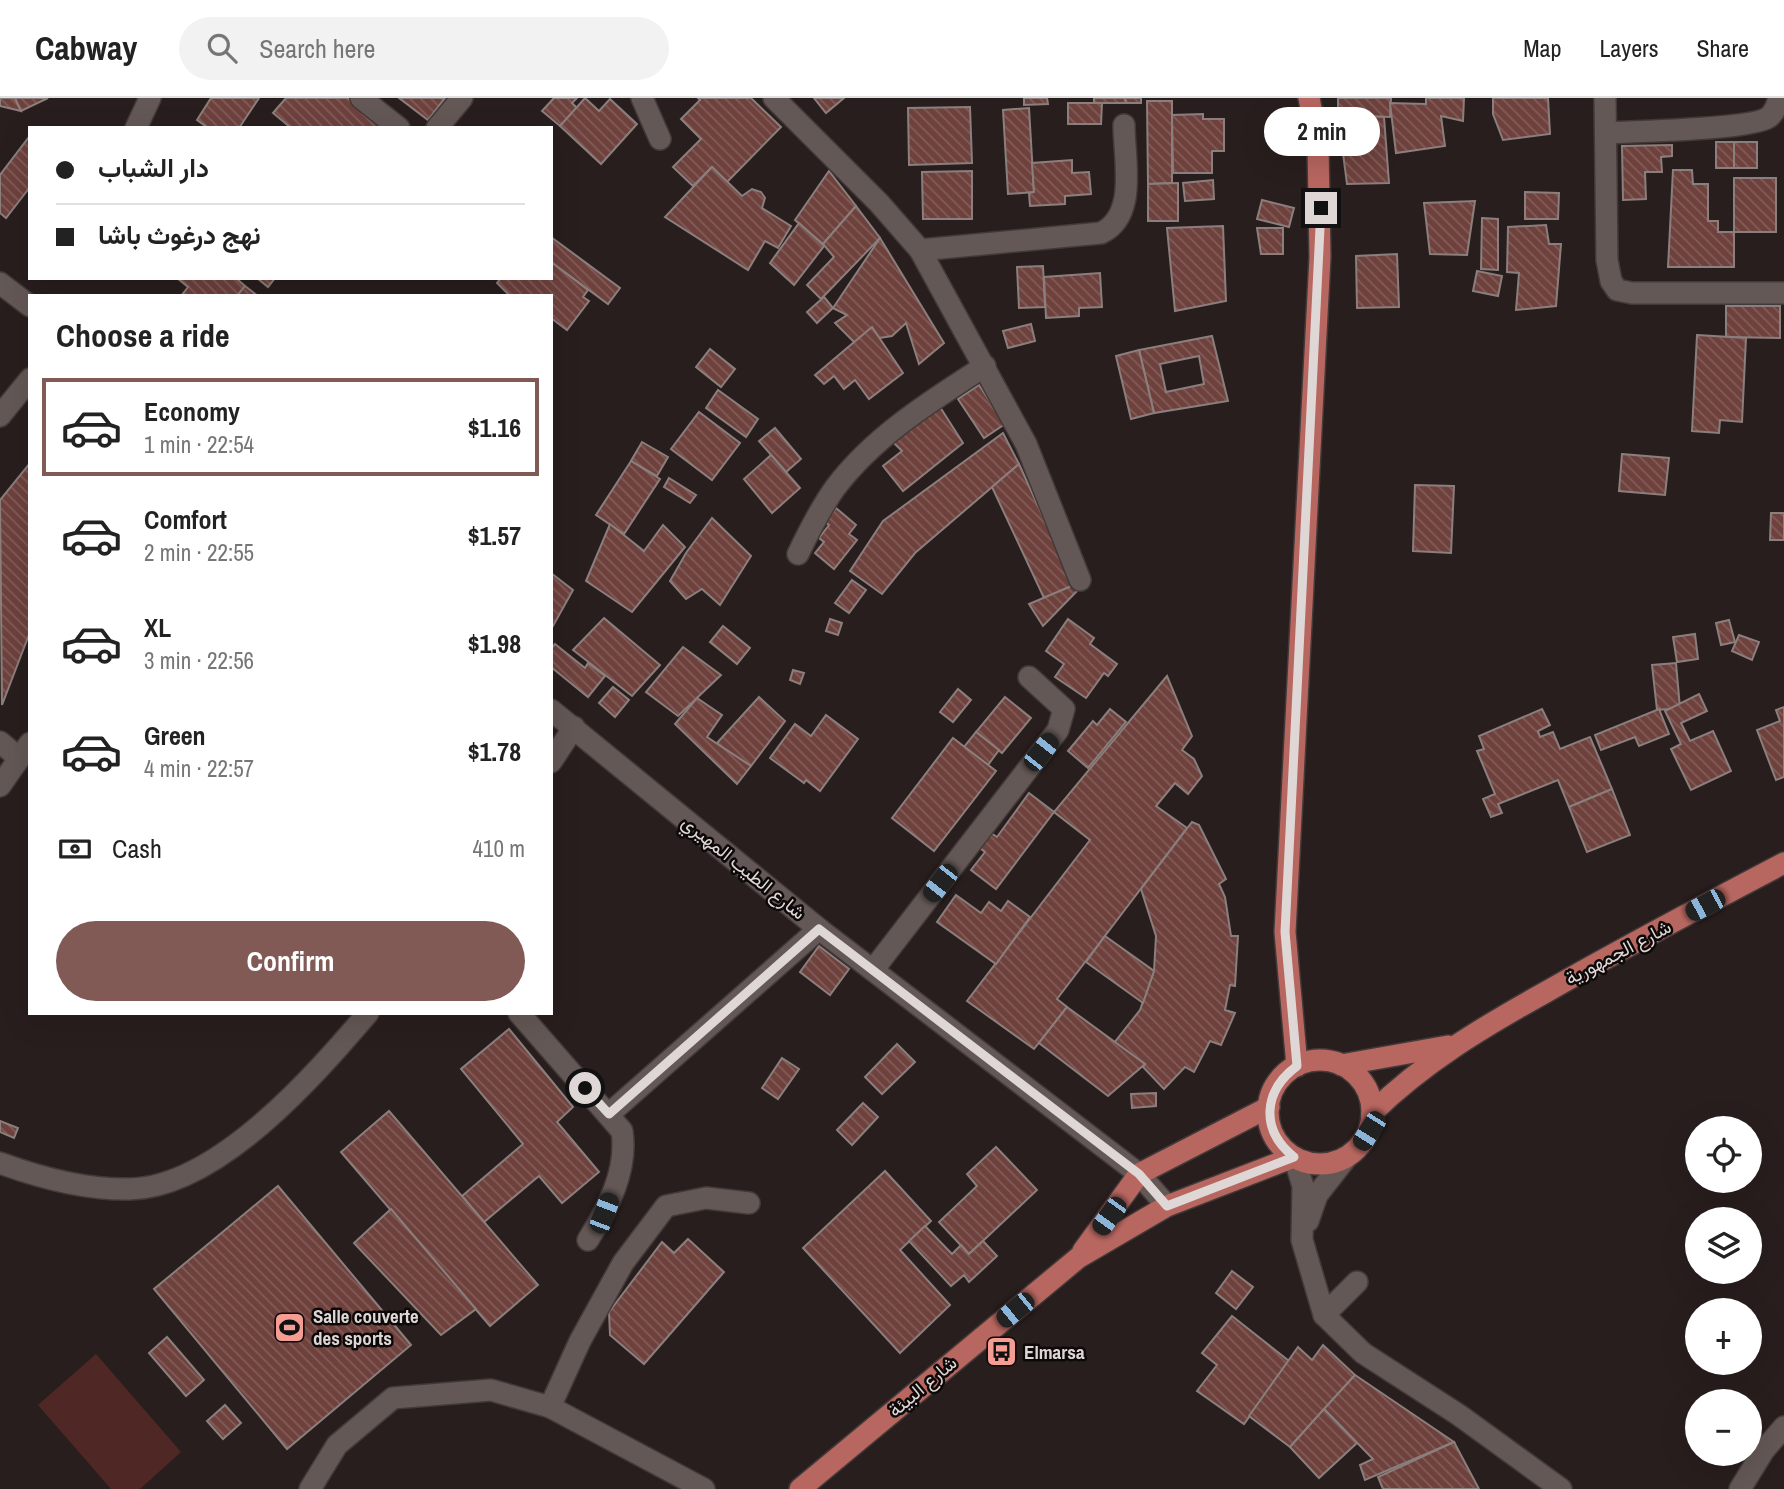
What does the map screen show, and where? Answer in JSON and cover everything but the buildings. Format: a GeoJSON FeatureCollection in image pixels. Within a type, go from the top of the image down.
{"type":"FeatureCollection","features":[{"type":"Feature","properties":{"kind":"main road"},"geometry":{"type":"LineString","coordinates":[[1297,1066],[1285,932],[1320,257],[1318,145],[1309,98]]}},
{"type":"Feature","properties":{"kind":"main road","name":"شارع الجمهورية"},"geometry":{"type":"LineString","coordinates":[[1372,1113],[1400,1086],[1453,1045],[1587,968],[1784,863]]}},
{"type":"Feature","properties":{"kind":"main road","name":"شارع الجمهورية"},"geometry":{"type":"LineString","coordinates":[[1341,1065],[1453,1045]]}},
{"type":"Feature","properties":{"kind":"main road"},"geometry":{"type":"LineString","coordinates":[[1327,1060],[1341,1065],[1354,1073],[1364,1084],[1372,1113],[1369,1131],[1359,1146],[1346,1158],[1320,1164],[1294,1157],[1274,1136],[1269,1107],[1283,1076],[1297,1066],[1327,1060]]}},
{"type":"Feature","properties":{"kind":"main road","name":"شارع البيئة"},"geometry":{"type":"LineString","coordinates":[[1078,1258],[1139,1174],[1269,1107]]}},
{"type":"Feature","properties":{"kind":"main road","name":"شارع البيئة"},"geometry":{"type":"LineString","coordinates":[[805,1487],[1078,1258],[1167,1206],[1294,1157]]}},
{"type":"Feature","properties":{"kind":"street"},"geometry":{"type":"LineString","coordinates":[[137,126],[150,98]]}},
{"type":"Feature","properties":{"kind":"street"},"geometry":{"type":"LineString","coordinates":[[361,98],[396,126]]}},
{"type":"Feature","properties":{"kind":"street"},"geometry":{"type":"LineString","coordinates":[[439,126],[462,98]]}},
{"type":"Feature","properties":{"kind":"street"},"geometry":{"type":"LineString","coordinates":[[642,98],[660,139]]}},
{"type":"Feature","properties":{"kind":"street"},"geometry":{"type":"LineString","coordinates":[[774,98],[879,203],[920,250],[1026,444],[1080,580]]}},
{"type":"Feature","properties":{"kind":"street"},"geometry":{"type":"LineString","coordinates":[[1605,98],[1607,260],[1611,281],[1617,290],[1632,293],[1784,293]]}},
{"type":"Feature","properties":{"kind":"street"},"geometry":{"type":"LineString","coordinates":[[1606,133],[1714,127],[1760,121],[1769,117],[1779,98]]}},
{"type":"Feature","properties":{"kind":"street"},"geometry":{"type":"LineString","coordinates":[[920,250],[1101,233],[1110,229],[1125,206],[1124,125]]}},
{"type":"Feature","properties":{"kind":"street"},"geometry":{"type":"LineString","coordinates":[[0,283],[28,304]]}},
{"type":"Feature","properties":{"kind":"street"},"geometry":{"type":"LineString","coordinates":[[798,554],[826,501],[857,464],[902,424],[985,366]]}},
{"type":"Feature","properties":{"kind":"street"},"geometry":{"type":"LineString","coordinates":[[0,416],[28,381]]}},
{"type":"Feature","properties":{"kind":"street"},"geometry":{"type":"LineString","coordinates":[[873,970],[1058,730],[1064,709],[1029,677]]}},
{"type":"Feature","properties":{"kind":"street","name":"شارع الطيب المهيري"},"geometry":{"type":"LineString","coordinates":[[553,711],[819,929],[1139,1174],[1167,1206]]}},
{"type":"Feature","properties":{"kind":"street"},"geometry":{"type":"LineString","coordinates":[[553,759],[574,727]]}},
{"type":"Feature","properties":{"kind":"street"},"geometry":{"type":"LineString","coordinates":[[0,742],[24,750],[0,786]]}},
{"type":"Feature","properties":{"kind":"street"},"geometry":{"type":"LineString","coordinates":[[609,1114],[819,929]]}},
{"type":"Feature","properties":{"kind":"street"},"geometry":{"type":"LineString","coordinates":[[0,1163],[32,1175],[86,1186],[132,1189],[165,1181],[211,1163],[255,1130],[295,1094],[366,1015]]}},
{"type":"Feature","properties":{"kind":"street"},"geometry":{"type":"LineString","coordinates":[[521,1015],[622,1130],[625,1149],[604,1213],[588,1240]]}},
{"type":"Feature","properties":{"kind":"street"},"geometry":{"type":"LineString","coordinates":[[1294,1157],[1303,1186],[1302,1240],[1324,1315],[1363,1353],[1459,1415],[1561,1489]]}},
{"type":"Feature","properties":{"kind":"street"},"geometry":{"type":"LineString","coordinates":[[1302,1240],[1317,1195],[1346,1158]]}},
{"type":"Feature","properties":{"kind":"street"},"geometry":{"type":"LineString","coordinates":[[550,1407],[580,1342],[623,1263],[666,1206],[706,1198],[749,1203]]}},
{"type":"Feature","properties":{"kind":"street"},"geometry":{"type":"LineString","coordinates":[[1324,1315],[1357,1282]]}},
{"type":"Feature","properties":{"kind":"street"},"geometry":{"type":"LineString","coordinates":[[310,1489],[337,1445],[393,1398],[491,1390],[550,1407],[704,1489]]}},
{"type":"Feature","properties":{"kind":"street"},"geometry":{"type":"LineString","coordinates":[[1740,1489],[1763,1450],[1784,1427]]}},
{"type":"Feature","properties":{"kind":"shaded area"},"geometry":{"type":"Polygon","coordinates":[[[96,1354],[181,1452],[140,1489],[111,1489],[38,1405],[96,1354]]]}},
{"type":"Feature","properties":{"kind":"place","name":"Salle couverte des sports"},"geometry":{"type":"Point","coordinates":[290,1327]}},
{"type":"Feature","properties":{"kind":"place","name":"Elmarsa"},"geometry":{"type":"Point","coordinates":[1001,1352]}},
{"type":"Feature","properties":{"kind":"route"},"geometry":{"type":"LineString","coordinates":[[585,1088],[609,1114],[819,929],[1139,1174],[1167,1206],[1294,1157],[1282,1148],[1274,1136],[1269,1121],[1269,1107],[1274,1090],[1283,1076],[1297,1066],[1285,932],[1321,208]]}}]}
